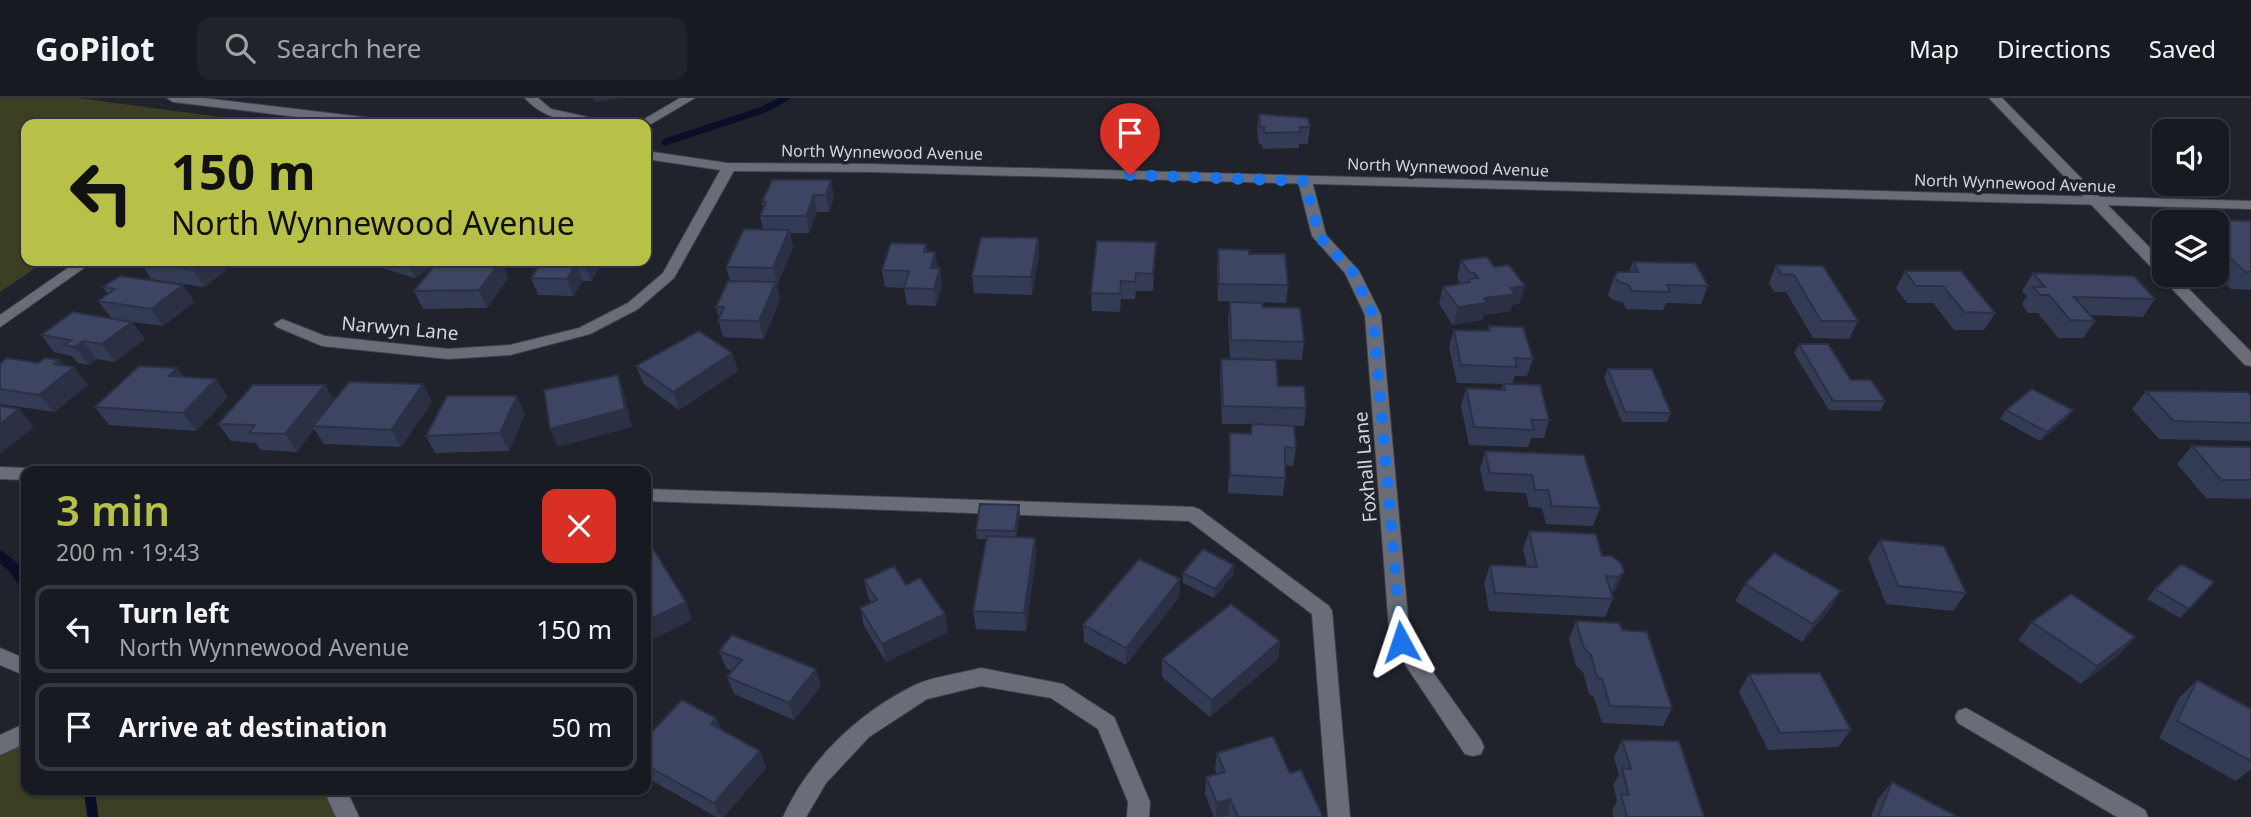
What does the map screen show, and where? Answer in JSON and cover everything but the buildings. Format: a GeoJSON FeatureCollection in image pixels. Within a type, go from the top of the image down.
{"type":"FeatureCollection","features":[{"type":"Feature","properties":{"kind":"street"},"geometry":{"type":"LineString","coordinates":[[173,98],[342,119]]}},
{"type":"Feature","properties":{"kind":"street"},"geometry":{"type":"LineString","coordinates":[[531,98],[547,112],[578,119]]}},
{"type":"Feature","properties":{"kind":"street"},"geometry":{"type":"LineString","coordinates":[[651,119],[689,98]]}},
{"type":"Feature","properties":{"kind":"street"},"geometry":{"type":"LineString","coordinates":[[1996,98],[2152,259]]}},
{"type":"Feature","properties":{"kind":"street"},"geometry":{"type":"LineString","coordinates":[[290,119],[297,114]]}},
{"type":"Feature","properties":{"kind":"street","name":"North Wynnewood Avenue"},"geometry":{"type":"LineString","coordinates":[[651,156],[729,167],[2251,205]]}},
{"type":"Feature","properties":{"kind":"street","name":"Narwyn Lane"},"geometry":{"type":"LineString","coordinates":[[282,324],[322,341],[448,354],[510,350],[584,331],[632,306],[669,275],[729,167]]}},
{"type":"Feature","properties":{"kind":"street","name":"Foxhall Lane"},"geometry":{"type":"LineString","coordinates":[[1305,181],[1319,236],[1352,271],[1373,315],[1401,642],[1474,747]]}},
{"type":"Feature","properties":{"kind":"street"},"geometry":{"type":"LineString","coordinates":[[0,322],[80,266]]}},
{"type":"Feature","properties":{"kind":"street"},"geometry":{"type":"LineString","coordinates":[[2179,287],[2251,361]]}},
{"type":"Feature","properties":{"kind":"street"},"geometry":{"type":"LineString","coordinates":[[0,473],[21,474]]}},
{"type":"Feature","properties":{"kind":"street"},"geometry":{"type":"LineString","coordinates":[[651,495],[1193,514],[1322,611],[1339,817]]}},
{"type":"Feature","properties":{"kind":"street"},"geometry":{"type":"LineString","coordinates":[[0,656],[21,665]]}},
{"type":"Feature","properties":{"kind":"street"},"geometry":{"type":"LineString","coordinates":[[794,817],[818,776],[862,730],[921,692],[981,677],[1056,690],[1106,723],[1139,802],[1138,817]]}},
{"type":"Feature","properties":{"kind":"street"},"geometry":{"type":"LineString","coordinates":[[1966,718],[2137,817]]}},
{"type":"Feature","properties":{"kind":"street"},"geometry":{"type":"LineString","coordinates":[[0,746],[21,735]]}},
{"type":"Feature","properties":{"kind":"street"},"geometry":{"type":"LineString","coordinates":[[337,795],[348,817]]}},
{"type":"Feature","properties":{"kind":"green space"},"geometry":{"type":"Polygon","coordinates":[[[0,98],[78,98],[235,119],[21,119],[21,266],[39,266],[0,292],[0,98]]]}},
{"type":"Feature","properties":{"kind":"green space"},"geometry":{"type":"Polygon","coordinates":[[[21,735],[21,795],[337,795],[348,817],[0,817],[0,746],[21,735]]]}},
{"type":"Feature","properties":{"kind":"waterway"},"geometry":{"type":"LineString","coordinates":[[665,142],[763,110],[786,98]]}},
{"type":"Feature","properties":{"kind":"waterway"},"geometry":{"type":"LineString","coordinates":[[0,556],[21,578]]}},
{"type":"Feature","properties":{"kind":"waterway"},"geometry":{"type":"LineString","coordinates":[[90,795],[93,817]]}},
{"type":"Feature","properties":{"kind":"route"},"geometry":{"type":"LineString","coordinates":[[1130,175],[1305,181],[1319,236],[1352,271],[1373,315],[1401,642]]}}]}
